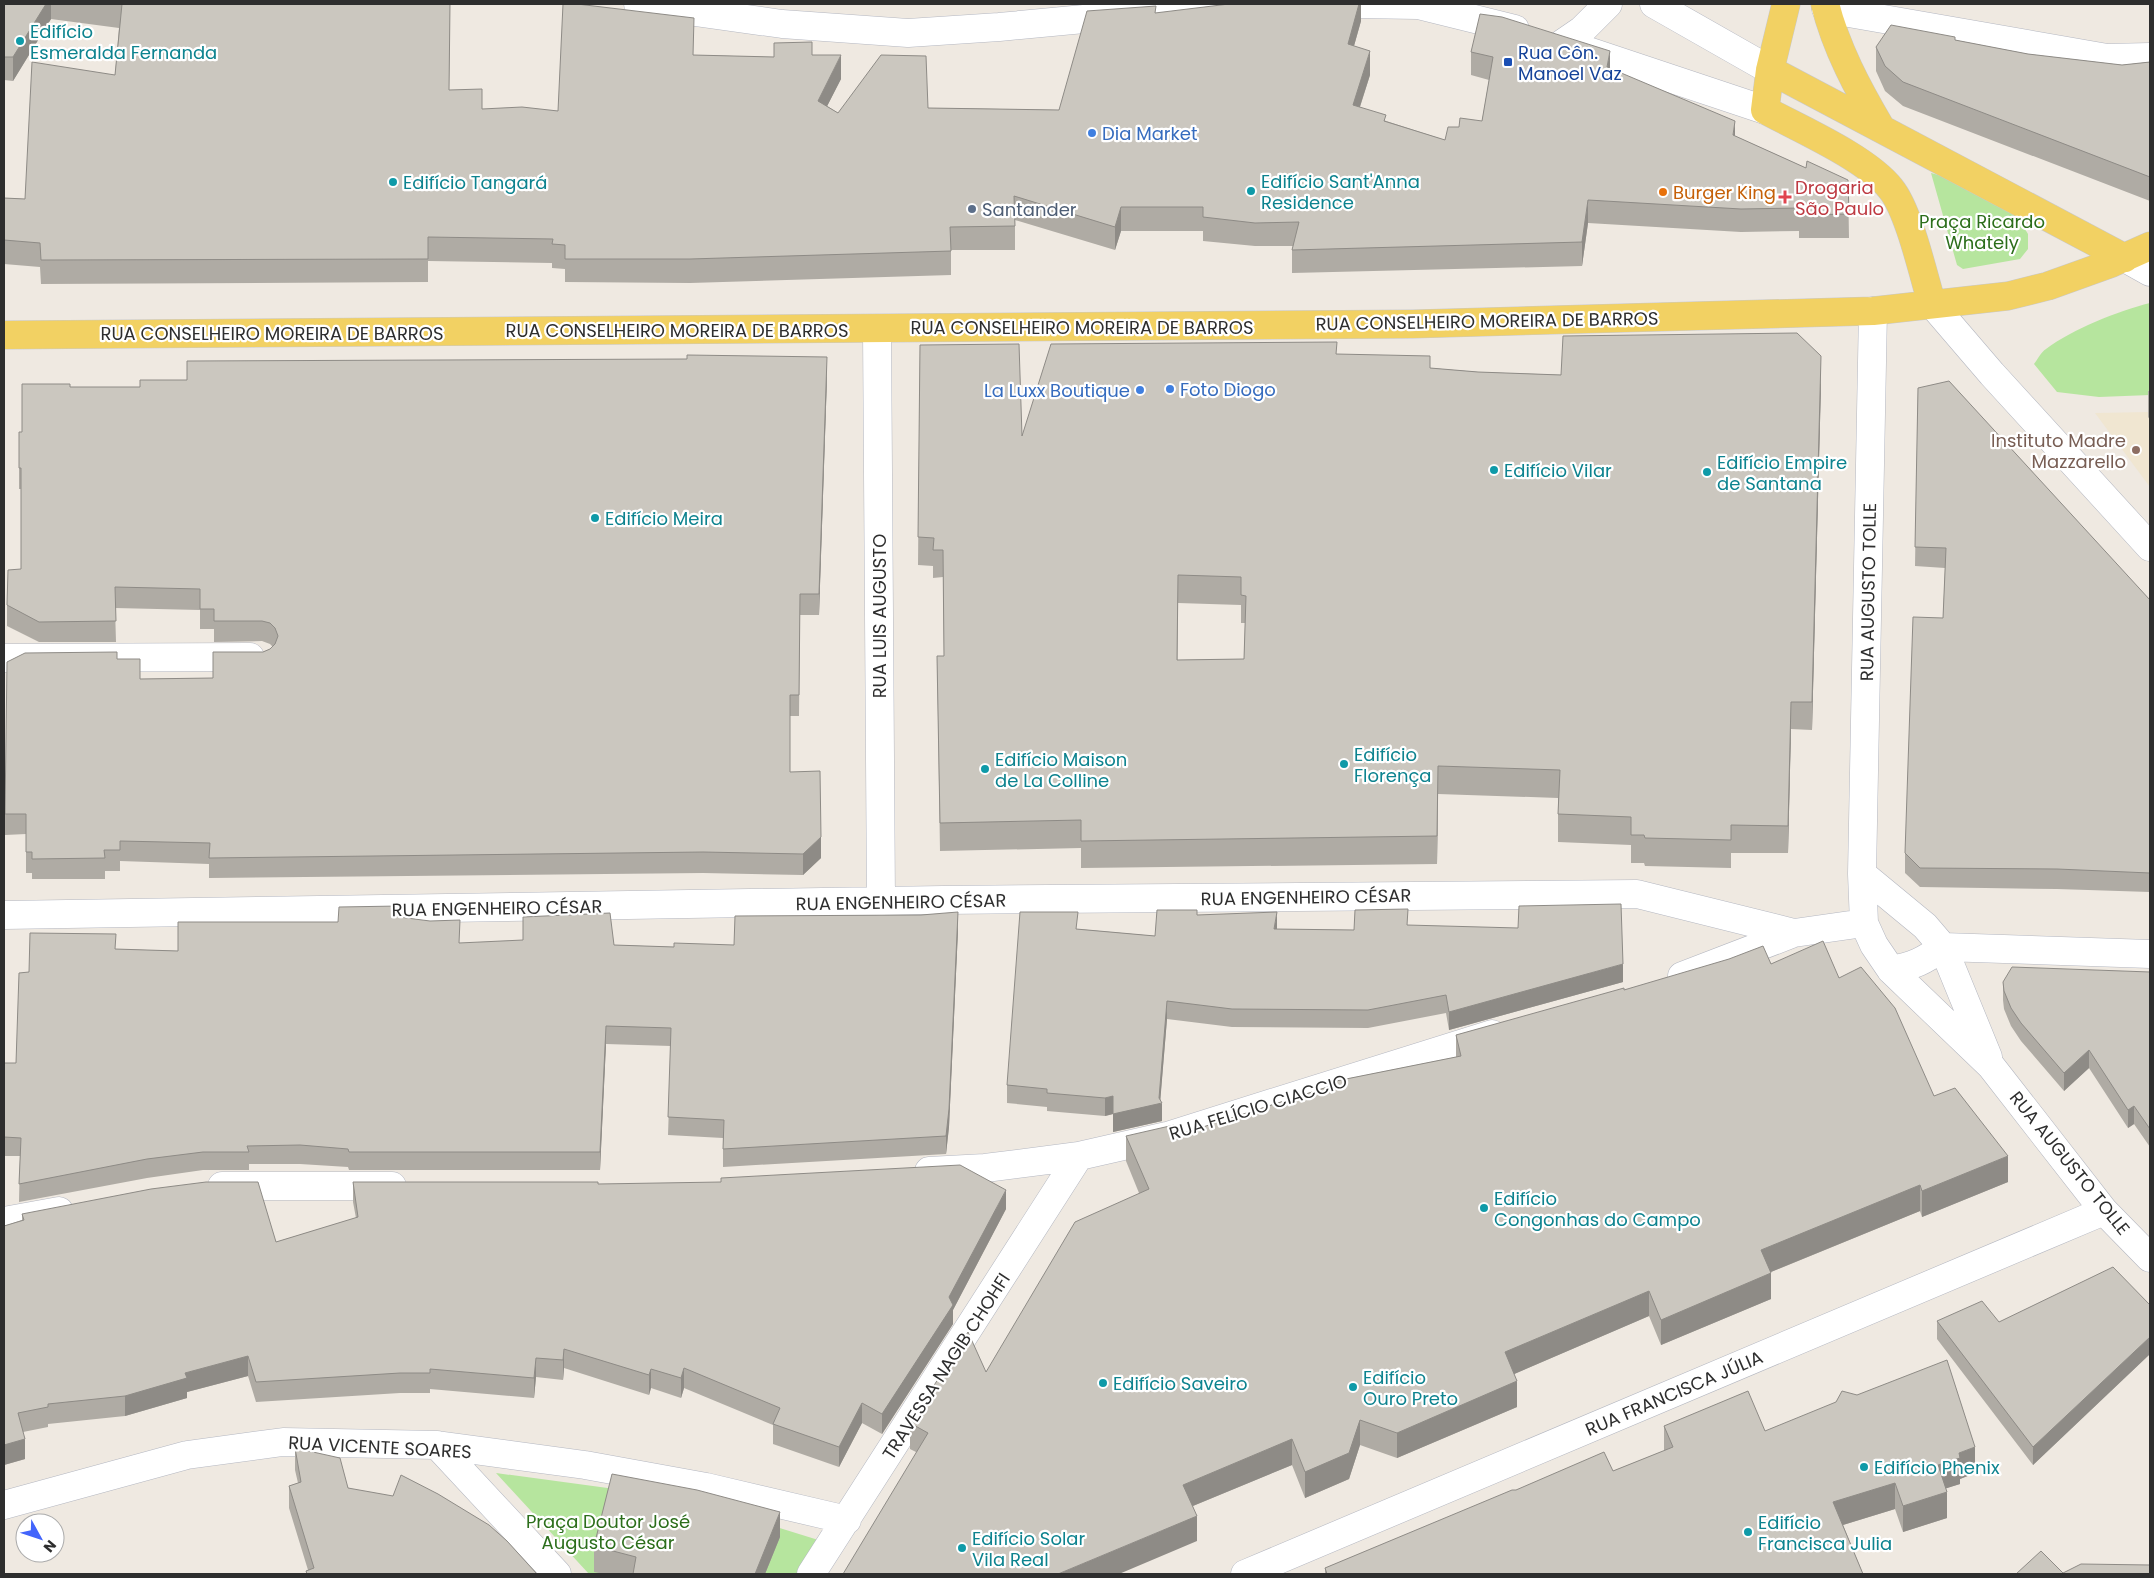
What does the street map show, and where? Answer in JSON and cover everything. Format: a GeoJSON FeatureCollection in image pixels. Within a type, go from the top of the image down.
{"type":"FeatureCollection","features":[{"type":"Feature","properties":{"kind":"main road"},"geometry":{"type":"LineString","coordinates":[[1786,4],[1770,70],[1765,110],[1878,174],[1892,190],[1905,216],[1932,304]]}},
{"type":"Feature","properties":{"kind":"main road"},"geometry":{"type":"LineString","coordinates":[[1826,6],[1832,26],[1858,88],[1881,128]]}},
{"type":"Feature","properties":{"kind":"main road"},"geometry":{"type":"LineString","coordinates":[[1770,70],[2125,258]]}},
{"type":"Feature","properties":{"kind":"main road","name":"RUA CONSELHEIRO MOREIRA DE BARROS"},"geometry":{"type":"LineString","coordinates":[[4,335],[1413,324],[1873,311],[2008,296],[2048,286],[2125,258],[2150,246]]}},
{"type":"Feature","properties":{"kind":"street"},"geometry":{"type":"LineString","coordinates":[[638,4],[782,24],[908,33],[999,27],[1234,5]]}},
{"type":"Feature","properties":{"kind":"street"},"geometry":{"type":"LineString","coordinates":[[1357,4],[1418,5],[1489,21],[1563,43],[1765,110]]}},
{"type":"Feature","properties":{"kind":"street"},"geometry":{"type":"LineString","coordinates":[[1563,43],[1582,30],[1608,4]]}},
{"type":"Feature","properties":{"kind":"street"},"geometry":{"type":"LineString","coordinates":[[1654,4],[1770,70]]}},
{"type":"Feature","properties":{"kind":"street"},"geometry":{"type":"LineString","coordinates":[[1826,6],[2107,58],[2150,57]]}},
{"type":"Feature","properties":{"kind":"street"},"geometry":{"type":"LineString","coordinates":[[2125,258],[2150,272]]}},
{"type":"Feature","properties":{"kind":"street"},"geometry":{"type":"LineString","coordinates":[[1932,304],[1992,374],[2150,547]]}},
{"type":"Feature","properties":{"kind":"street","name":"RUA AUGUSTO TOLLE"},"geometry":{"type":"LineString","coordinates":[[1873,311],[1862,874],[1864,923],[1874,945],[1891,970],[1991,1066],[2104,1211],[2150,1258]]}},
{"type":"Feature","properties":{"kind":"street","name":"RUA LUIS AUGUSTO"},"geometry":{"type":"LineString","coordinates":[[877,329],[881,902]]}},
{"type":"Feature","properties":{"kind":"street"},"geometry":{"type":"LineString","coordinates":[[4,658],[262,657]]}},
{"type":"Feature","properties":{"kind":"street","name":"RUA AUGUSTO TOLLE"},"geometry":{"type":"LineString","coordinates":[[1862,874],[1924,926],[1943,947],[1991,1066]]}},
{"type":"Feature","properties":{"kind":"street","name":"RUA ENGENHEIRO CÉSAR"},"geometry":{"type":"LineString","coordinates":[[4,915],[881,902],[1637,894],[1794,933]]}},
{"type":"Feature","properties":{"kind":"street"},"geometry":{"type":"LineString","coordinates":[[1657,986],[1794,933],[1864,923]]}},
{"type":"Feature","properties":{"kind":"street"},"geometry":{"type":"LineString","coordinates":[[1891,970],[1913,966],[1943,947],[2150,954]]}},
{"type":"Feature","properties":{"kind":"street","name":"RUA FELÍCIO CIACCIO"},"geometry":{"type":"LineString","coordinates":[[905,1173],[985,1168],[1080,1156],[1167,1136],[1465,1041],[1520,1026]]}},
{"type":"Feature","properties":{"kind":"street","name":"TRAVESSA NAGIB CHOHFI"},"geometry":{"type":"LineString","coordinates":[[811,1574],[1080,1156]]}},
{"type":"Feature","properties":{"kind":"street"},"geometry":{"type":"LineString","coordinates":[[196,1187],[419,1186]]}},
{"type":"Feature","properties":{"kind":"street"},"geometry":{"type":"LineString","coordinates":[[4,1222],[81,1206]]}},
{"type":"Feature","properties":{"kind":"street","name":"RUA FRANCISCA JÚLIA"},"geometry":{"type":"LineString","coordinates":[[1245,1574],[2104,1211]]}},
{"type":"Feature","properties":{"kind":"street","name":"RUA VICENTE SOARES"},"geometry":{"type":"LineString","coordinates":[[4,1505],[187,1455],[282,1442],[437,1446],[604,1469],[706,1488],[847,1520]]}},
{"type":"Feature","properties":{"kind":"street"},"geometry":{"type":"LineString","coordinates":[[437,1446],[557,1574]]}},
{"type":"Feature","properties":{"kind":"shaded area","name":"Instituto Madre Mazzarello"},"geometry":{"type":"Polygon","coordinates":[[[2150,412],[2150,487],[2095,413],[2150,412]]]}},
{"type":"Feature","properties":{"kind":"green space","name":"Praça Ricardo Whately"},"geometry":{"type":"Polygon","coordinates":[[[1931,173],[1976,185],[2016,214],[2028,234],[2028,249],[2020,259],[1963,269],[1957,265],[1931,173]]]}},
{"type":"Feature","properties":{"kind":"green space"},"geometry":{"type":"Polygon","coordinates":[[[2150,303],[2150,395],[2099,397],[2057,392],[2034,364],[2044,350],[2069,334],[2110,316],[2150,303]]]}},
{"type":"Feature","properties":{"kind":"green space","name":"Praça Doutor José Augusto César"},"geometry":{"type":"Polygon","coordinates":[[[496,1473],[615,1489],[712,1507],[828,1543],[811,1574],[589,1574],[496,1473]]]}},
{"type":"Feature","properties":{"kind":"building","name":"Edifício Esmeralda Fernanda"},"geometry":{"type":"Polygon","coordinates":[[[4,4],[46,4],[13,57],[4,57],[4,4]]]}},
{"type":"Feature","properties":{"kind":"building"},"geometry":{"type":"Polygon","coordinates":[[[122,4],[450,4],[449,90],[482,89],[482,109],[522,107],[558,111],[563,4],[694,18],[693,55],[774,57],[774,43],[812,42],[812,55],[841,55],[818,101],[838,113],[881,55],[926,56],[928,108],[1059,110],[1087,11],[1156,6],[1155,13],[1229,4],[1359,4],[1348,44],[1370,51],[1353,105],[1386,115],[1384,121],[1445,140],[1448,127],[1459,127],[1460,118],[1482,121],[1493,57],[1471,52],[1480,14],[1502,17],[1610,51],[1607,67],[1735,121],[1733,135],[1806,168],[1807,161],[1848,180],[1849,214],[1799,215],[1799,208],[1741,209],[1588,200],[1582,242],[1292,250],[1299,222],[1255,223],[1203,217],[1203,207],[1121,207],[1115,227],[1014,196],[1015,226],[950,227],[951,251],[690,259],[565,259],[565,245],[552,244],[553,239],[428,237],[428,259],[41,260],[40,243],[4,240],[4,198],[25,199],[32,62],[115,75],[122,4]]]}},
{"type":"Feature","properties":{"kind":"building"},"geometry":{"type":"Polygon","coordinates":[[[1891,25],[1955,37],[1955,40],[2028,54],[2122,65],[2150,62],[2150,177],[1903,82],[1885,66],[1876,47],[1891,25]]]}},
{"type":"Feature","properties":{"kind":"building"},"geometry":{"type":"Polygon","coordinates":[[[1797,333],[1821,356],[1812,702],[1791,702],[1788,826],[1731,825],[1731,840],[1645,838],[1644,835],[1631,835],[1631,817],[1558,814],[1560,770],[1438,766],[1437,836],[1081,841],[1081,820],[940,823],[937,656],[944,656],[943,550],[933,550],[934,538],[918,537],[920,345],[1019,344],[1022,436],[1051,344],[1337,342],[1336,354],[1430,356],[1430,368],[1561,375],[1563,336],[1797,333]],[[1178,575],[1177,660],[1244,659],[1246,596],[1241,595],[1241,577],[1178,575]]]}},
{"type":"Feature","properties":{"kind":"building"},"geometry":{"type":"Polygon","coordinates":[[[687,355],[827,357],[819,594],[800,594],[799,695],[790,695],[790,772],[820,771],[821,837],[803,854],[703,852],[209,858],[210,843],[120,841],[120,850],[104,850],[105,858],[32,859],[32,852],[26,852],[26,814],[5,814],[7,662],[25,653],[117,652],[117,659],[140,659],[140,679],[213,678],[213,652],[263,652],[275,644],[278,636],[275,628],[270,623],[262,621],[214,621],[214,609],[200,609],[200,589],[115,587],[116,621],[39,622],[7,605],[8,570],[21,569],[19,432],[22,432],[22,384],[70,384],[70,387],[140,387],[140,380],[187,380],[187,361],[687,359],[687,355]]]}},
{"type":"Feature","properties":{"kind":"building"},"geometry":{"type":"Polygon","coordinates":[[[1949,381],[2150,600],[2150,873],[2057,869],[1920,868],[1905,853],[1913,617],[1943,618],[1946,548],[1915,547],[1918,388],[1949,381]]]}},
{"type":"Feature","properties":{"kind":"building"},"geometry":{"type":"Polygon","coordinates":[[[1621,904],[1623,964],[1449,1012],[1446,995],[1368,1010],[1232,1009],[1167,1001],[1159,1098],[1162,1103],[1113,1114],[1113,1096],[1105,1098],[1047,1093],[1047,1089],[1007,1085],[1020,912],[1078,912],[1076,929],[1155,936],[1157,910],[1197,910],[1197,915],[1277,912],[1274,929],[1354,930],[1355,910],[1408,909],[1407,925],[1518,928],[1519,906],[1621,904]]]}},
{"type":"Feature","properties":{"kind":"building"},"geometry":{"type":"Polygon","coordinates":[[[399,906],[399,917],[430,921],[460,920],[459,943],[523,940],[523,917],[610,913],[614,945],[674,947],[674,943],[734,945],[735,916],[921,915],[958,912],[949,1109],[946,1136],[723,1149],[724,1120],[668,1117],[671,1028],[606,1026],[600,1152],[349,1152],[348,1149],[300,1145],[247,1146],[249,1152],[203,1152],[147,1159],[19,1184],[21,1138],[4,1137],[4,1063],[16,1063],[19,973],[29,972],[30,933],[116,934],[115,949],[178,951],[178,922],[338,922],[339,907],[399,906]]]}},
{"type":"Feature","properties":{"kind":"building"},"geometry":{"type":"Polygon","coordinates":[[[1823,941],[1839,978],[1861,967],[1895,1008],[1934,1096],[1955,1088],[2008,1156],[1922,1191],[1920,1185],[1761,1250],[1771,1273],[1661,1320],[1649,1291],[1505,1352],[1517,1381],[1397,1433],[1360,1420],[1349,1453],[1305,1472],[1292,1439],[1183,1485],[1197,1516],[1058,1574],[843,1574],[928,1433],[910,1423],[968,1332],[986,1372],[1075,1222],[1149,1189],[1126,1136],[1174,1125],[1178,1135],[1337,1084],[1336,1081],[1461,1056],[1456,1035],[1624,988],[1624,990],[1729,959],[1763,946],[1771,964],[1823,941]]]}},
{"type":"Feature","properties":{"kind":"building"},"geometry":{"type":"Polygon","coordinates":[[[2012,967],[2150,972],[2150,1129],[2134,1106],[2128,1110],[2089,1050],[2064,1073],[2021,1023],[2011,1008],[2004,991],[2003,982],[2012,967]]]}},
{"type":"Feature","properties":{"kind":"building"},"geometry":{"type":"Polygon","coordinates":[[[960,1165],[1006,1190],[949,1297],[953,1305],[882,1414],[862,1403],[839,1447],[773,1424],[780,1408],[684,1368],[681,1378],[651,1369],[649,1375],[564,1349],[563,1360],[536,1358],[534,1378],[430,1369],[430,1373],[400,1373],[256,1382],[248,1356],[185,1373],[187,1378],[125,1396],[48,1404],[48,1407],[18,1413],[25,1439],[4,1445],[4,1226],[24,1220],[22,1214],[151,1189],[206,1182],[258,1182],[276,1242],[358,1217],[353,1182],[598,1182],[598,1184],[721,1182],[721,1178],[960,1165]]]}},
{"type":"Feature","properties":{"kind":"building"},"geometry":{"type":"Polygon","coordinates":[[[2113,1267],[2150,1305],[2150,1337],[2033,1447],[1937,1321],[1982,1301],[1999,1322],[2113,1267]]]}},
{"type":"Feature","properties":{"kind":"building"},"geometry":{"type":"Polygon","coordinates":[[[1947,1360],[1975,1447],[1959,1453],[1960,1458],[1938,1465],[1947,1492],[1903,1506],[1895,1483],[1833,1502],[1863,1574],[1327,1574],[1325,1568],[1604,1452],[1613,1471],[1673,1447],[1664,1426],[1748,1391],[1765,1431],[1836,1402],[1842,1391],[1857,1395],[1947,1360]]]}},
{"type":"Feature","properties":{"kind":"building"},"geometry":{"type":"Polygon","coordinates":[[[295,1448],[340,1458],[348,1488],[393,1496],[401,1475],[438,1494],[489,1525],[507,1541],[537,1574],[307,1574],[306,1571],[314,1568],[289,1486],[301,1482],[295,1448]]]}},
{"type":"Feature","properties":{"kind":"building"},"geometry":{"type":"Polygon","coordinates":[[[612,1474],[697,1490],[780,1512],[755,1574],[633,1574],[636,1557],[594,1546],[612,1474]]]}},
{"type":"Feature","properties":{"kind":"building"},"geometry":{"type":"Polygon","coordinates":[[[2041,1551],[2063,1573],[2081,1564],[2150,1565],[2150,1574],[2016,1574],[2041,1551]]]}},
{"type":"Feature","properties":{"kind":"place","name":"Edifício Esmeralda Fernanda"},"geometry":{"type":"Point","coordinates":[20,41]}},
{"type":"Feature","properties":{"kind":"place","name":"Rua Côn. Manoel Vaz"},"geometry":{"type":"Point","coordinates":[1508,62]}},
{"type":"Feature","properties":{"kind":"place","name":"Dia Market"},"geometry":{"type":"Point","coordinates":[1092,133]}},
{"type":"Feature","properties":{"kind":"place","name":"Edifício Tangará"},"geometry":{"type":"Point","coordinates":[393,182]}},
{"type":"Feature","properties":{"kind":"place","name":"Edifício Sant'Anna Residence"},"geometry":{"type":"Point","coordinates":[1251,191]}},
{"type":"Feature","properties":{"kind":"place","name":"Burger King"},"geometry":{"type":"Point","coordinates":[1663,192]}},
{"type":"Feature","properties":{"kind":"place","name":"Drogaria São Paulo"},"geometry":{"type":"Point","coordinates":[1785,197]}},
{"type":"Feature","properties":{"kind":"place","name":"Santander"},"geometry":{"type":"Point","coordinates":[972,209]}},
{"type":"Feature","properties":{"kind":"place","name":"Foto Diogo"},"geometry":{"type":"Point","coordinates":[1170,389]}},
{"type":"Feature","properties":{"kind":"place","name":"La Luxx Boutique"},"geometry":{"type":"Point","coordinates":[1140,390]}},
{"type":"Feature","properties":{"kind":"place","name":"Instituto Madre Mazzarello"},"geometry":{"type":"Point","coordinates":[2136,450]}},
{"type":"Feature","properties":{"kind":"place","name":"Edifício Vilar"},"geometry":{"type":"Point","coordinates":[1494,470]}},
{"type":"Feature","properties":{"kind":"place","name":"Edifício Empire de Santana"},"geometry":{"type":"Point","coordinates":[1707,472]}},
{"type":"Feature","properties":{"kind":"place","name":"Edifício Meira"},"geometry":{"type":"Point","coordinates":[595,518]}},
{"type":"Feature","properties":{"kind":"place","name":"Edifício Florença"},"geometry":{"type":"Point","coordinates":[1344,764]}},
{"type":"Feature","properties":{"kind":"place","name":"Edifício Maison de La Colline"},"geometry":{"type":"Point","coordinates":[985,769]}},
{"type":"Feature","properties":{"kind":"place","name":"Edifício Congonhas do Campo"},"geometry":{"type":"Point","coordinates":[1484,1208]}},
{"type":"Feature","properties":{"kind":"place","name":"Edifício Saveiro"},"geometry":{"type":"Point","coordinates":[1103,1383]}},
{"type":"Feature","properties":{"kind":"place","name":"Edifício Ouro Preto"},"geometry":{"type":"Point","coordinates":[1353,1387]}},
{"type":"Feature","properties":{"kind":"place","name":"Edifício Phenix"},"geometry":{"type":"Point","coordinates":[1864,1467]}},
{"type":"Feature","properties":{"kind":"place","name":"Edifício Francisca Julia"},"geometry":{"type":"Point","coordinates":[1748,1532]}},
{"type":"Feature","properties":{"kind":"place","name":"Edifício Solar Vila Real"},"geometry":{"type":"Point","coordinates":[962,1548]}}]}
